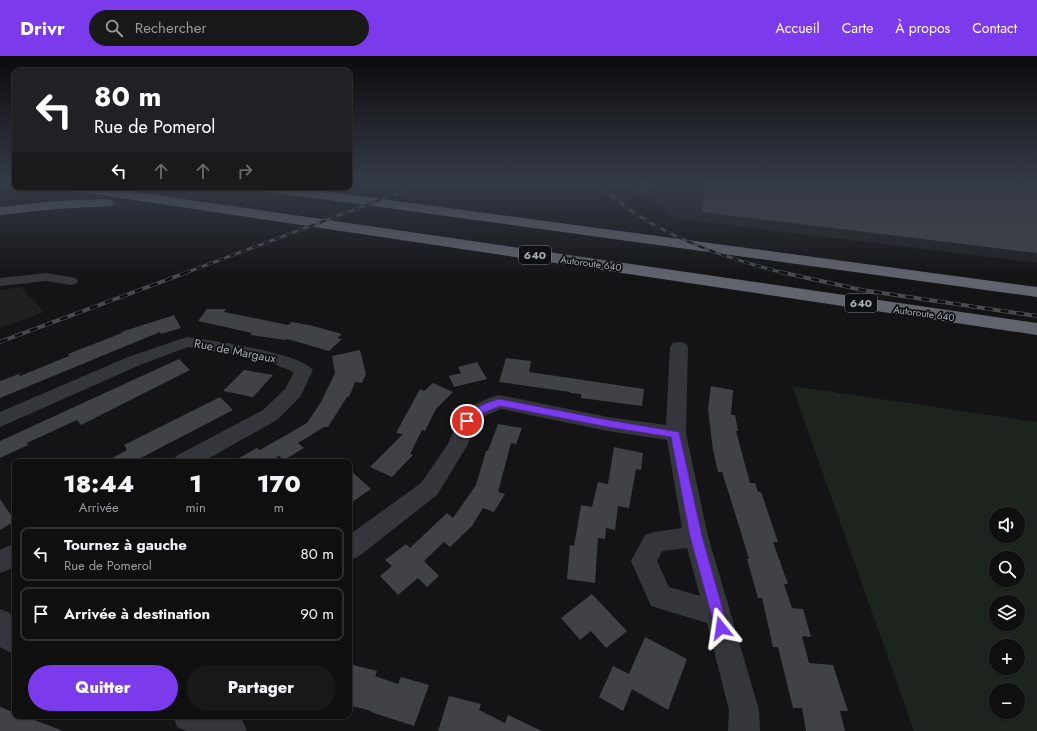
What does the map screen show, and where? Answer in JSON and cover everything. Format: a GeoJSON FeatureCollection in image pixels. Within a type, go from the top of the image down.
{"type":"FeatureCollection","features":[{"type":"Feature","properties":{"kind":"highway"},"geometry":{"type":"LineString","coordinates":[[226,214],[300,220]]}},
{"type":"Feature","properties":{"kind":"highway","name":"Autoroute 640"},"geometry":{"type":"LineString","coordinates":[[255,214],[1037,329]]}},
{"type":"Feature","properties":{"kind":"highway"},"geometry":{"type":"LineString","coordinates":[[458,214],[1037,292]]}},
{"type":"Feature","properties":{"kind":"highway"},"geometry":{"type":"LineString","coordinates":[[527,214],[827,254],[1037,288]]}},
{"type":"Feature","properties":{"kind":"street"},"geometry":{"type":"LineString","coordinates":[[0,282],[46,277],[71,281]]}},
{"type":"Feature","properties":{"kind":"street","name":"Rue de Margaux"},"geometry":{"type":"LineString","coordinates":[[0,420],[134,361],[187,342],[231,349],[282,361],[304,370],[293,393],[270,415],[189,459]]}},
{"type":"Feature","properties":{"kind":"street"},"geometry":{"type":"LineString","coordinates":[[679,347],[676,434],[696,536],[744,710],[744,731]]}},
{"type":"Feature","properties":{"kind":"street"},"geometry":{"type":"LineString","coordinates":[[352,547],[429,489],[457,446],[467,421],[478,411],[499,402],[608,424],[676,434]]}},
{"type":"Feature","properties":{"kind":"street"},"geometry":{"type":"LineString","coordinates":[[696,536],[654,542],[644,561],[660,597],[718,614]]}},
{"type":"Feature","properties":{"kind":"street"},"geometry":{"type":"LineString","coordinates":[[0,562],[12,556]]}},
{"type":"Feature","properties":{"kind":"street"},"geometry":{"type":"LineString","coordinates":[[0,622],[2,632],[12,639]]}},
{"type":"Feature","properties":{"kind":"street"},"geometry":{"type":"LineString","coordinates":[[201,719],[231,731]]}},
{"type":"Feature","properties":{"kind":"shaded area"},"geometry":{"type":"Polygon","coordinates":[[[668,214],[1037,214],[1037,263],[673,218],[668,214]]]}},
{"type":"Feature","properties":{"kind":"shaded area"},"geometry":{"type":"Polygon","coordinates":[[[21,287],[44,312],[0,328],[0,290],[21,287]]]}},
{"type":"Feature","properties":{"kind":"shaded area"},"geometry":{"type":"Polygon","coordinates":[[[792,386],[1037,422],[1037,731],[914,731],[792,386]]]}},
{"type":"Feature","properties":{"kind":"building"},"geometry":{"type":"Polygon","coordinates":[[[714,214],[1037,214],[1037,253],[714,214]]]}},
{"type":"Feature","properties":{"kind":"building"},"geometry":{"type":"Polygon","coordinates":[[[207,309],[226,309],[224,312],[288,325],[292,322],[313,326],[342,334],[337,338],[342,339],[329,351],[287,339],[250,335],[252,333],[198,321],[207,309]]]}},
{"type":"Feature","properties":{"kind":"building"},"geometry":{"type":"Polygon","coordinates":[[[174,315],[181,328],[161,334],[160,332],[0,398],[0,381],[19,374],[20,376],[69,356],[68,354],[122,333],[121,332],[174,315]]]}},
{"type":"Feature","properties":{"kind":"building"},"geometry":{"type":"Polygon","coordinates":[[[360,350],[366,374],[362,383],[355,382],[349,397],[347,397],[328,427],[324,427],[298,443],[304,448],[286,459],[279,456],[274,459],[237,459],[257,448],[260,450],[307,423],[321,402],[335,373],[332,356],[360,350]]]}},
{"type":"Feature","properties":{"kind":"building"},"geometry":{"type":"Polygon","coordinates":[[[506,358],[531,361],[529,372],[644,389],[642,406],[581,398],[581,394],[499,382],[506,358]]]}},
{"type":"Feature","properties":{"kind":"building"},"geometry":{"type":"Polygon","coordinates":[[[179,359],[190,370],[81,425],[77,420],[27,443],[28,445],[0,458],[0,441],[179,359]]]}},
{"type":"Feature","properties":{"kind":"building"},"geometry":{"type":"Polygon","coordinates":[[[477,362],[487,379],[454,387],[449,376],[461,373],[458,367],[477,362]]]}},
{"type":"Feature","properties":{"kind":"building"},"geometry":{"type":"Polygon","coordinates":[[[244,370],[273,375],[253,397],[223,391],[244,370]]]}},
{"type":"Feature","properties":{"kind":"building"},"geometry":{"type":"Polygon","coordinates":[[[433,383],[453,392],[436,409],[425,431],[422,430],[410,454],[413,455],[392,477],[370,467],[403,434],[396,433],[420,389],[424,391],[433,383]]]}},
{"type":"Feature","properties":{"kind":"building"},"geometry":{"type":"Polygon","coordinates":[[[711,386],[733,390],[731,415],[735,415],[738,431],[736,431],[750,483],[755,483],[758,492],[761,492],[778,542],[773,542],[788,584],[784,584],[792,608],[803,609],[811,637],[802,636],[809,663],[833,665],[848,711],[840,711],[845,731],[806,731],[802,708],[793,708],[778,647],[773,647],[762,598],[758,598],[747,559],[749,559],[722,472],[718,472],[713,450],[708,409],[711,386]]]}},
{"type":"Feature","properties":{"kind":"building"},"geometry":{"type":"Polygon","coordinates":[[[220,397],[233,410],[139,459],[110,459],[127,450],[124,445],[220,397]]]}},
{"type":"Feature","properties":{"kind":"building"},"geometry":{"type":"Polygon","coordinates":[[[498,424],[522,428],[516,444],[511,443],[498,492],[505,494],[494,512],[483,508],[472,526],[450,547],[444,542],[424,561],[439,576],[427,587],[418,578],[398,595],[380,576],[392,566],[385,560],[406,544],[410,548],[447,513],[453,518],[476,485],[486,451],[488,451],[498,424]]]}},
{"type":"Feature","properties":{"kind":"building"},"geometry":{"type":"Polygon","coordinates":[[[614,447],[643,453],[641,470],[636,469],[629,508],[618,506],[615,530],[606,528],[605,539],[598,538],[595,583],[567,579],[570,545],[574,546],[581,505],[592,507],[598,482],[608,484],[614,447]]]}},
{"type":"Feature","properties":{"kind":"building"},"geometry":{"type":"Polygon","coordinates":[[[352,472],[371,489],[352,502],[352,472]]]}},
{"type":"Feature","properties":{"kind":"building"},"geometry":{"type":"Polygon","coordinates":[[[0,499],[12,517],[12,523],[0,530],[0,499]]]}},
{"type":"Feature","properties":{"kind":"building"},"geometry":{"type":"Polygon","coordinates":[[[592,594],[627,631],[606,648],[591,631],[580,640],[561,618],[592,594]]]}},
{"type":"Feature","properties":{"kind":"building"},"geometry":{"type":"Polygon","coordinates":[[[645,637],[687,659],[668,710],[632,689],[623,711],[599,697],[613,666],[629,674],[645,637]]]}},
{"type":"Feature","properties":{"kind":"building"},"geometry":{"type":"Polygon","coordinates":[[[352,665],[377,671],[375,676],[398,684],[401,677],[429,685],[414,726],[352,706],[352,665]]]}},
{"type":"Feature","properties":{"kind":"building"},"geometry":{"type":"Polygon","coordinates":[[[449,696],[481,704],[479,710],[505,723],[508,715],[542,731],[438,731],[449,696]]]}},
{"type":"Feature","properties":{"kind":"building"},"geometry":{"type":"Polygon","coordinates":[[[0,707],[12,712],[12,719],[32,719],[61,730],[60,731],[0,731],[0,707]]]}},
{"type":"Feature","properties":{"kind":"railway"},"geometry":{"type":"LineString","coordinates":[[185,273],[344,214]]}},
{"type":"Feature","properties":{"kind":"railway"},"geometry":{"type":"LineString","coordinates":[[635,214],[684,240],[735,259],[780,272]]}},
{"type":"Feature","properties":{"kind":"railway"},"geometry":{"type":"LineString","coordinates":[[0,342],[188,272]]}},
{"type":"Feature","properties":{"kind":"railway"},"geometry":{"type":"LineString","coordinates":[[780,272],[862,290],[1037,316]]}},
{"type":"Feature","properties":{"kind":"railway"},"geometry":{"type":"LineString","coordinates":[[780,272],[784,273]]}},
{"type":"Feature","properties":{"kind":"route"},"geometry":{"type":"LineString","coordinates":[[467,421],[478,411],[499,402],[608,424],[676,434],[682,471],[692,510],[696,536],[721,628]]}}]}
